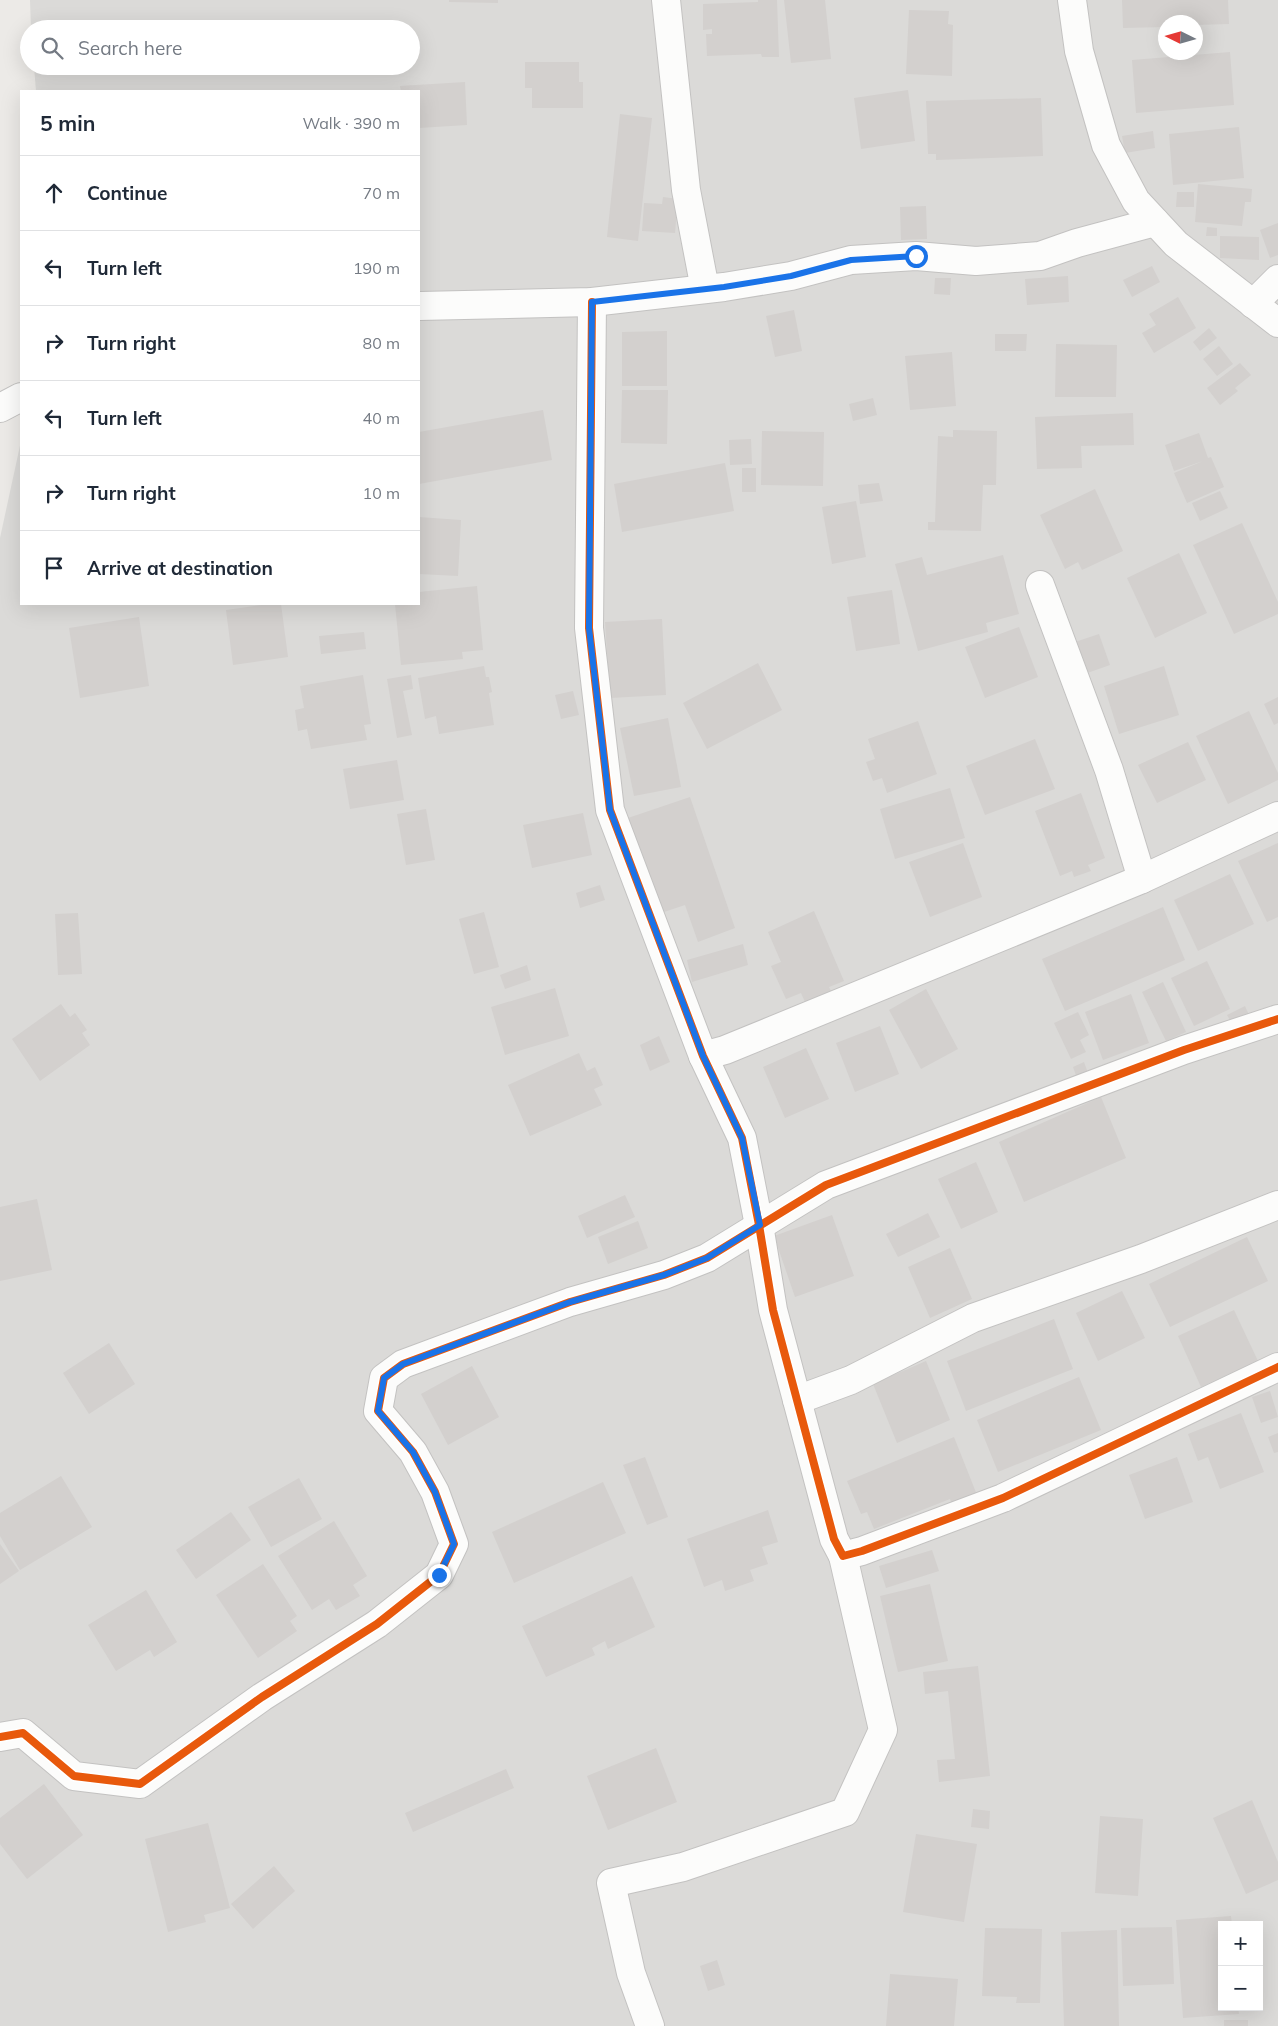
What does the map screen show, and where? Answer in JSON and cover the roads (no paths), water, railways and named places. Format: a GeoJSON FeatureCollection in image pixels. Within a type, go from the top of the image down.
{"type":"FeatureCollection","features":[{"type":"Feature","properties":{"kind":"street"},"geometry":{"type":"LineString","coordinates":[[666,0],[686,190],[704,289]]}},
{"type":"Feature","properties":{"kind":"street"},"geometry":{"type":"LineString","coordinates":[[1072,0],[1079,51],[1106,145],[1136,201],[1176,244],[1278,324]]}},
{"type":"Feature","properties":{"kind":"street"},"geometry":{"type":"LineString","coordinates":[[420,306],[592,302],[704,289],[791,276],[851,260],[916,256],[976,261],[1040,256],[1077,243],[1156,222]]}},
{"type":"Feature","properties":{"kind":"street"},"geometry":{"type":"LineString","coordinates":[[1253,304],[1278,280]]}},
{"type":"Feature","properties":{"kind":"street"},"geometry":{"type":"LineString","coordinates":[[592,302],[589,628],[610,810],[703,1056],[742,1138],[760,1225],[773,1310],[834,1539],[843,1556],[883,1730],[845,1812],[683,1866],[611,1883],[631,1972],[650,2026]]}},
{"type":"Feature","properties":{"kind":"street"},"geometry":{"type":"LineString","coordinates":[[0,408],[20,398]]}},
{"type":"Feature","properties":{"kind":"street"},"geometry":{"type":"LineString","coordinates":[[1040,585],[1109,770],[1142,879]]}},
{"type":"Feature","properties":{"kind":"street"},"geometry":{"type":"LineString","coordinates":[[703,1056],[725,1050],[1142,879],[1278,816]]}},
{"type":"Feature","properties":{"kind":"street"},"geometry":{"type":"LineString","coordinates":[[0,1737],[23,1734],[74,1776],[140,1784],[262,1697],[377,1624],[439,1575],[454,1544],[435,1492],[413,1452],[378,1411],[384,1378],[403,1364],[570,1302],[664,1275],[707,1258],[826,1184],[1184,1050],[1278,1019]]}},
{"type":"Feature","properties":{"kind":"street"},"geometry":{"type":"LineString","coordinates":[[797,1400],[851,1380],[973,1318],[1141,1259],[1278,1205]]}},
{"type":"Feature","properties":{"kind":"street"},"geometry":{"type":"LineString","coordinates":[[843,1556],[862,1551],[1002,1498],[1278,1367]]}}]}
